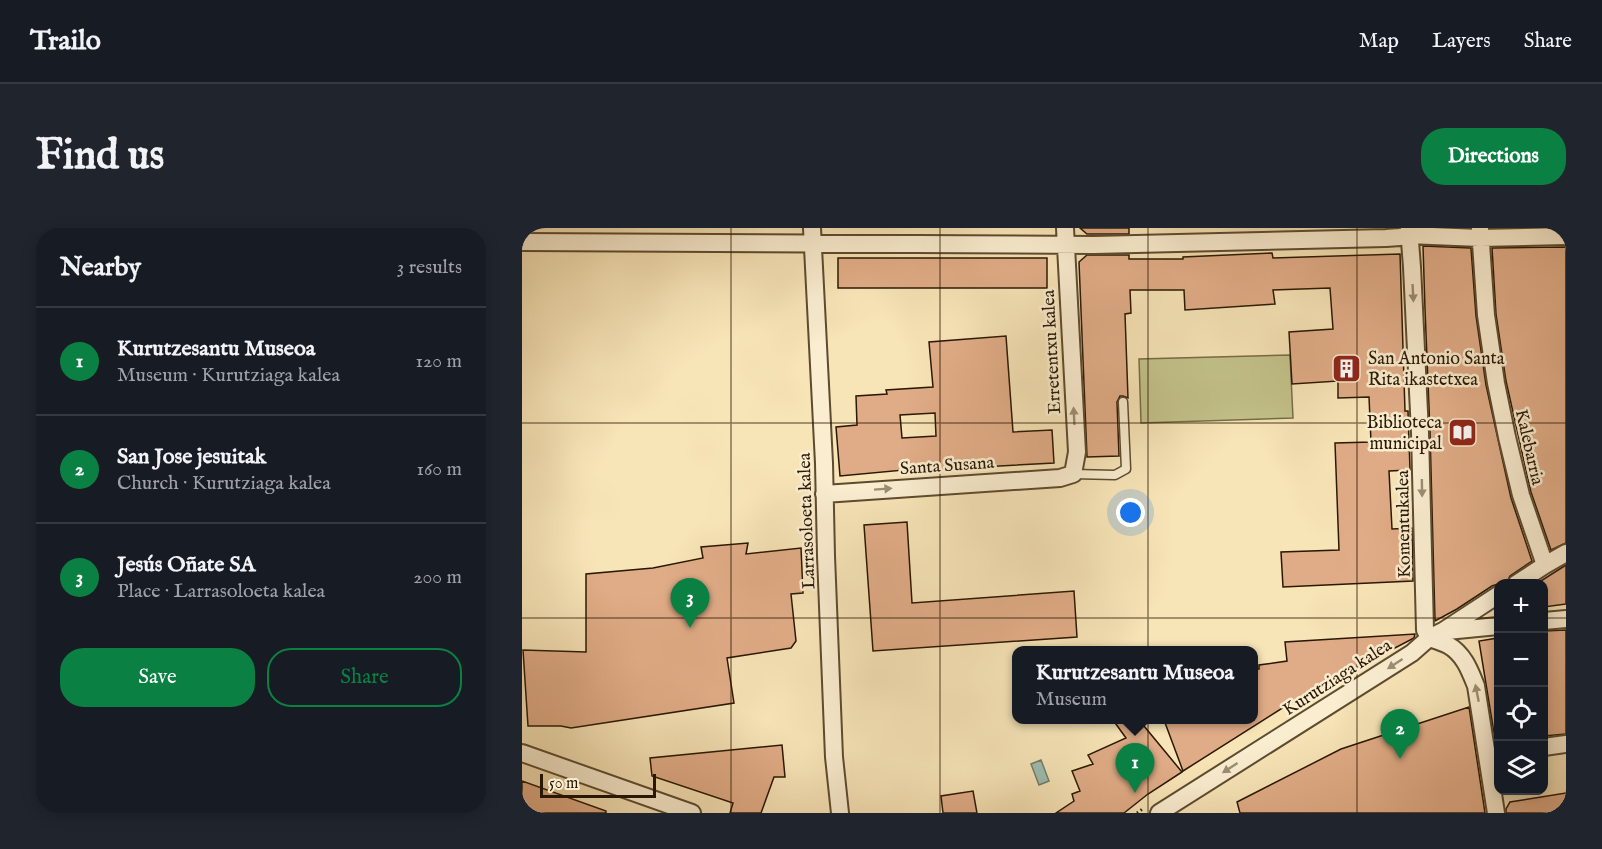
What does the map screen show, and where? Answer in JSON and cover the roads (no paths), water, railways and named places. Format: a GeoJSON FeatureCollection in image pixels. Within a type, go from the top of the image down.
{"type":"FeatureCollection","features":[{"type":"Feature","properties":{"kind":"street"},"geometry":{"type":"LineString","coordinates":[[522,242],[569,235],[1386,238],[1400,237],[1408,231],[1566,236]]}},
{"type":"Feature","properties":{"kind":"street","name":"Komentukalea"},"geometry":{"type":"LineString","coordinates":[[1408,231],[1412,267],[1420,434],[1425,630],[1436,635]]}},
{"type":"Feature","properties":{"kind":"street","name":"Kalebarria"},"geometry":{"type":"LineString","coordinates":[[1480,233],[1486,315],[1496,382],[1521,495],[1545,565]]}},
{"type":"Feature","properties":{"kind":"street","name":"Larrasoloeta kalea"},"geometry":{"type":"LineString","coordinates":[[812,236],[824,463],[834,757],[840,813]]}},
{"type":"Feature","properties":{"kind":"street","name":"Erretentxu kalea"},"geometry":{"type":"LineString","coordinates":[[1065,236],[1077,452],[1073,474]]}},
{"type":"Feature","properties":{"kind":"street","name":"Santa Susana"},"geometry":{"type":"LineString","coordinates":[[824,494],[1060,478],[1073,474]]}},
{"type":"Feature","properties":{"kind":"street"},"geometry":{"type":"LineString","coordinates":[[1524,579],[1566,554]]}},
{"type":"Feature","properties":{"kind":"street","name":"Kurutziaga kalea"},"geometry":{"type":"LineString","coordinates":[[1159,811],[1412,653],[1494,598]]}},
{"type":"Feature","properties":{"kind":"street"},"geometry":{"type":"LineString","coordinates":[[1548,621],[1566,619]]}},
{"type":"Feature","properties":{"kind":"street"},"geometry":{"type":"LineString","coordinates":[[1436,635],[1494,627]]}},
{"type":"Feature","properties":{"kind":"street"},"geometry":{"type":"LineString","coordinates":[[1436,635],[1463,657],[1476,686],[1493,755],[1496,813]]}},
{"type":"Feature","properties":{"kind":"street"},"geometry":{"type":"LineString","coordinates":[[1548,746],[1566,744]]}},
{"type":"Feature","properties":{"kind":"street"},"geometry":{"type":"LineString","coordinates":[[522,753],[692,813]]}},
{"type":"Feature","properties":{"kind":"lane"},"geometry":{"type":"LineString","coordinates":[[1073,474],[1116,475],[1126,470],[1123,402]]}},
{"type":"Feature","properties":{"kind":"water"},"geometry":{"type":"Polygon","coordinates":[[[1041,760],[1049,781],[1039,785],[1031,764],[1041,760]]]}},
{"type":"Feature","properties":{"kind":"place","name":"San Antonio Santa Rita ikastetxea"},"geometry":{"type":"Point","coordinates":[1347,368]}},
{"type":"Feature","properties":{"kind":"place","name":"Biblioteca municipal"},"geometry":{"type":"Point","coordinates":[1463,432]}},
{"type":"Feature","properties":{"kind":"place","name":"Jesús Oñate SA"},"geometry":{"type":"Point","coordinates":[690,628]}},
{"type":"Feature","properties":{"kind":"place","name":"San Jose jesuitak"},"geometry":{"type":"Point","coordinates":[1400,759]}},
{"type":"Feature","properties":{"kind":"place","name":"Kurutzesantu Museoa"},"geometry":{"type":"Point","coordinates":[1135,793]}}]}
